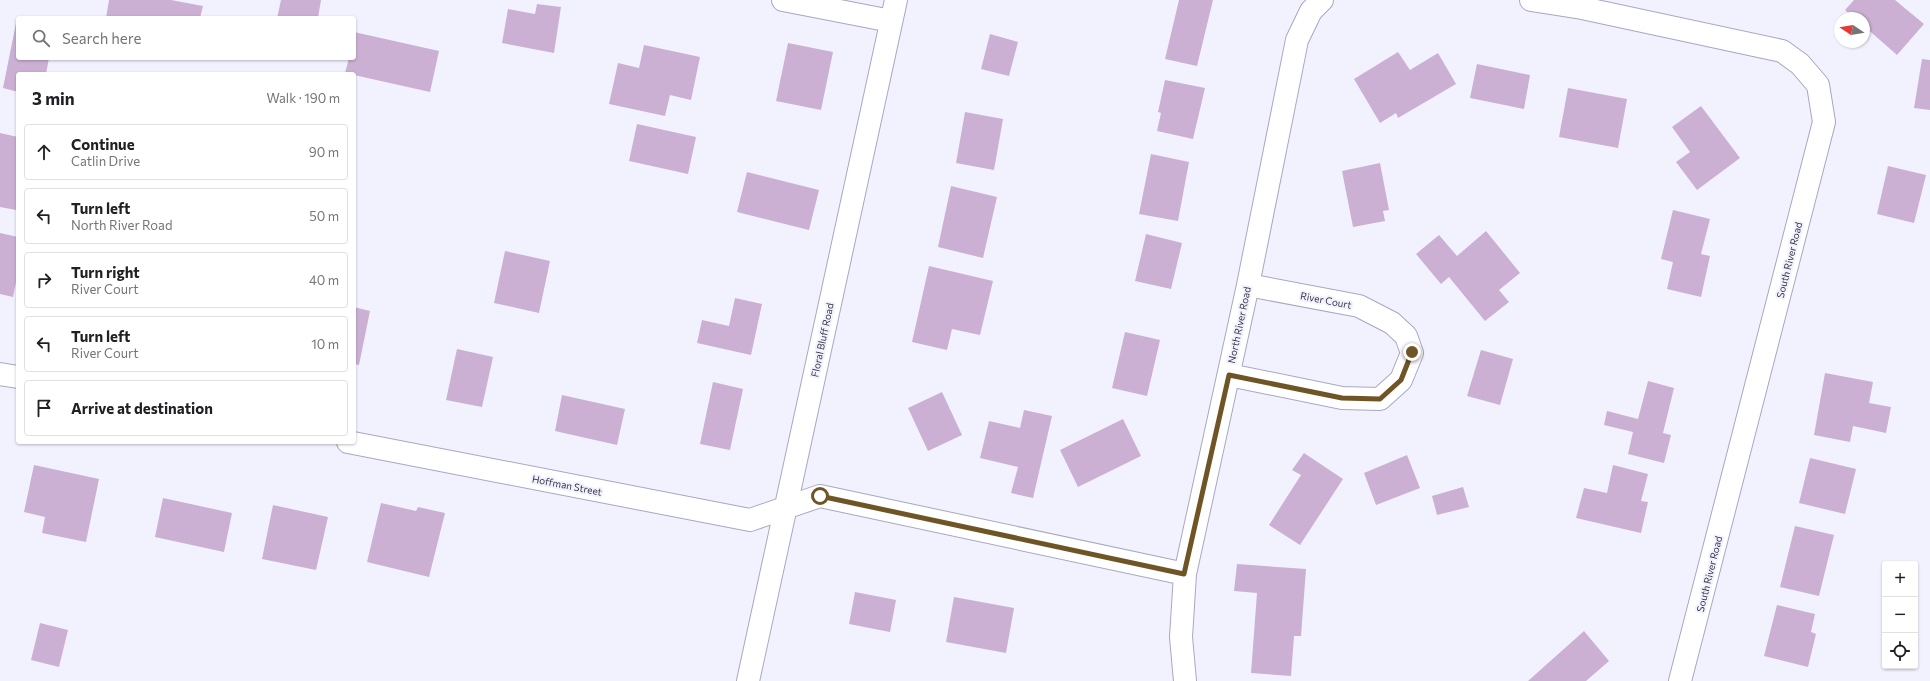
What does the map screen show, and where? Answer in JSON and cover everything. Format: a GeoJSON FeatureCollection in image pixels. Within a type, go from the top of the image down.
{"type":"FeatureCollection","features":[{"type":"Feature","properties":{"kind":"street"},"geometry":{"type":"LineString","coordinates":[[783,0],[891,21]]}},
{"type":"Feature","properties":{"kind":"street","name":"Floral Bluff Road"},"geometry":{"type":"LineString","coordinates":[[748,681],[896,0]]}},
{"type":"Feature","properties":{"kind":"street","name":"North River Road"},"geometry":{"type":"LineString","coordinates":[[1185,681],[1181,637],[1184,574],[1229,375],[1297,40],[1311,11],[1322,0]]}},
{"type":"Feature","properties":{"kind":"street"},"geometry":{"type":"LineString","coordinates":[[1531,0],[1583,4]]}},
{"type":"Feature","properties":{"kind":"street","name":"South River Road"},"geometry":{"type":"LineString","coordinates":[[1583,4],[1782,51],[1800,64],[1818,85],[1824,122],[1680,681]]}},
{"type":"Feature","properties":{"kind":"street","name":"River Court"},"geometry":{"type":"LineString","coordinates":[[1229,375],[1342,398],[1380,399],[1401,380],[1412,352],[1406,336],[1392,323],[1358,306],[1248,285]]}},
{"type":"Feature","properties":{"kind":"street"},"geometry":{"type":"LineString","coordinates":[[0,374],[16,378]]}},
{"type":"Feature","properties":{"kind":"street","name":"Hoffman Street"},"geometry":{"type":"LineString","coordinates":[[356,444],[750,520],[820,496],[1184,574]]}},
{"type":"Feature","properties":{"kind":"building"},"geometry":{"type":"Polygon","coordinates":[[[109,0],[171,0],[203,6],[200,16],[106,16],[109,0]]]}},
{"type":"Feature","properties":{"kind":"building"},"geometry":{"type":"Polygon","coordinates":[[[281,0],[321,0],[318,16],[277,16],[281,0]]]}},
{"type":"Feature","properties":{"kind":"building"},"geometry":{"type":"Polygon","coordinates":[[[1179,0],[1213,0],[1197,66],[1165,59],[1179,0]]]}},
{"type":"Feature","properties":{"kind":"building"},"geometry":{"type":"Polygon","coordinates":[[[1854,0],[1895,0],[1924,24],[1897,55],[1870,31],[1870,12],[1847,12],[1845,10],[1854,0]]]}},
{"type":"Feature","properties":{"kind":"building"},"geometry":{"type":"Polygon","coordinates":[[[537,4],[561,7],[554,53],[502,43],[508,9],[535,14],[537,4]]]}},
{"type":"Feature","properties":{"kind":"building"},"geometry":{"type":"Polygon","coordinates":[[[16,23],[16,60],[49,60],[46,72],[16,72],[16,91],[3,88],[16,23]]]}},
{"type":"Feature","properties":{"kind":"building"},"geometry":{"type":"Polygon","coordinates":[[[356,32],[439,51],[430,92],[356,75],[356,72],[345,72],[348,60],[356,60],[356,32]]]}},
{"type":"Feature","properties":{"kind":"building"},"geometry":{"type":"Polygon","coordinates":[[[990,34],[1018,42],[1009,76],[981,69],[990,34]]]}},
{"type":"Feature","properties":{"kind":"building"},"geometry":{"type":"Polygon","coordinates":[[[788,43],[833,52],[821,110],[776,101],[788,43]]]}},
{"type":"Feature","properties":{"kind":"building"},"geometry":{"type":"Polygon","coordinates":[[[644,45],[700,57],[691,100],[670,95],[665,116],[609,104],[618,63],[639,68],[644,45]]]}},
{"type":"Feature","properties":{"kind":"building"},"geometry":{"type":"Polygon","coordinates":[[[1398,52],[1410,70],[1438,53],[1456,84],[1398,118],[1396,113],[1380,123],[1354,79],[1398,52]]]}},
{"type":"Feature","properties":{"kind":"building"},"geometry":{"type":"Polygon","coordinates":[[[1922,59],[1930,60],[1930,110],[1914,108],[1922,59]]]}},
{"type":"Feature","properties":{"kind":"building"},"geometry":{"type":"Polygon","coordinates":[[[1477,64],[1530,75],[1524,109],[1470,98],[1477,64]]]}},
{"type":"Feature","properties":{"kind":"building"},"geometry":{"type":"Polygon","coordinates":[[[1165,80],[1205,88],[1193,139],[1157,131],[1161,113],[1158,112],[1165,80]]]}},
{"type":"Feature","properties":{"kind":"building"},"geometry":{"type":"Polygon","coordinates":[[[1568,88],[1627,99],[1618,148],[1559,137],[1568,88]]]}},
{"type":"Feature","properties":{"kind":"building"},"geometry":{"type":"Polygon","coordinates":[[[1701,106],[1740,158],[1697,190],[1676,162],[1690,152],[1672,127],[1701,106]]]}},
{"type":"Feature","properties":{"kind":"building"},"geometry":{"type":"Polygon","coordinates":[[[965,112],[1003,119],[994,170],[956,163],[965,112]]]}},
{"type":"Feature","properties":{"kind":"building"},"geometry":{"type":"Polygon","coordinates":[[[637,124],[696,137],[688,174],[629,161],[637,124]]]}},
{"type":"Feature","properties":{"kind":"building"},"geometry":{"type":"Polygon","coordinates":[[[0,133],[16,137],[16,210],[0,207],[0,133]]]}},
{"type":"Feature","properties":{"kind":"building"},"geometry":{"type":"Polygon","coordinates":[[[1151,154],[1189,162],[1178,221],[1139,214],[1151,154]]]}},
{"type":"Feature","properties":{"kind":"building"},"geometry":{"type":"Polygon","coordinates":[[[1380,163],[1389,210],[1383,211],[1385,221],[1353,227],[1342,171],[1380,163]]]}},
{"type":"Feature","properties":{"kind":"building"},"geometry":{"type":"Polygon","coordinates":[[[1888,166],[1926,175],[1914,223],[1877,214],[1888,166]]]}},
{"type":"Feature","properties":{"kind":"building"},"geometry":{"type":"Polygon","coordinates":[[[747,172],[819,190],[809,230],[737,212],[747,172]]]}},
{"type":"Feature","properties":{"kind":"building"},"geometry":{"type":"Polygon","coordinates":[[[951,186],[997,197],[983,258],[938,247],[951,186]]]}},
{"type":"Feature","properties":{"kind":"building"},"geometry":{"type":"Polygon","coordinates":[[[1673,210],[1710,219],[1701,254],[1710,256],[1701,297],[1667,289],[1673,262],[1661,259],[1673,210]]]}},
{"type":"Feature","properties":{"kind":"building"},"geometry":{"type":"Polygon","coordinates":[[[1486,231],[1520,273],[1499,290],[1509,302],[1485,321],[1449,277],[1441,284],[1416,254],[1439,235],[1457,256],[1486,231]]]}},
{"type":"Feature","properties":{"kind":"building"},"geometry":{"type":"Polygon","coordinates":[[[0,233],[16,237],[16,282],[13,297],[0,294],[0,233]]]}},
{"type":"Feature","properties":{"kind":"building"},"geometry":{"type":"Polygon","coordinates":[[[1146,234],[1182,243],[1171,289],[1135,281],[1146,234]]]}},
{"type":"Feature","properties":{"kind":"building"},"geometry":{"type":"Polygon","coordinates":[[[505,251],[550,261],[539,313],[494,303],[505,251]]]}},
{"type":"Feature","properties":{"kind":"building"},"geometry":{"type":"Polygon","coordinates":[[[929,266],[993,281],[980,335],[952,329],[947,350],[912,342],[929,266]]]}},
{"type":"Feature","properties":{"kind":"building"},"geometry":{"type":"Polygon","coordinates":[[[735,298],[762,304],[751,355],[697,343],[702,320],[729,326],[735,298]]]}},
{"type":"Feature","properties":{"kind":"building"},"geometry":{"type":"Polygon","coordinates":[[[356,308],[370,311],[359,365],[356,364],[356,308]]]}},
{"type":"Feature","properties":{"kind":"building"},"geometry":{"type":"Polygon","coordinates":[[[1125,332],[1160,340],[1147,396],[1112,388],[1125,332]]]}},
{"type":"Feature","properties":{"kind":"building"},"geometry":{"type":"Polygon","coordinates":[[[457,349],[493,357],[482,407],[446,400],[457,349]]]}},
{"type":"Feature","properties":{"kind":"building"},"geometry":{"type":"Polygon","coordinates":[[[1481,350],[1513,359],[1500,405],[1467,396],[1481,350]]]}},
{"type":"Feature","properties":{"kind":"building"},"geometry":{"type":"Polygon","coordinates":[[[1825,373],[1873,382],[1869,403],[1891,407],[1886,433],[1853,426],[1850,442],[1814,435],[1825,373]]]}},
{"type":"Feature","properties":{"kind":"building"},"geometry":{"type":"Polygon","coordinates":[[[1648,381],[1674,388],[1663,433],[1671,435],[1664,463],[1628,454],[1633,432],[1604,425],[1607,411],[1638,419],[1648,381]]]}},
{"type":"Feature","properties":{"kind":"building"},"geometry":{"type":"Polygon","coordinates":[[[713,382],[743,389],[730,450],[700,444],[713,382]]]}},
{"type":"Feature","properties":{"kind":"building"},"geometry":{"type":"Polygon","coordinates":[[[942,392],[962,435],[928,451],[908,408],[942,392]]]}},
{"type":"Feature","properties":{"kind":"building"},"geometry":{"type":"Polygon","coordinates":[[[562,395],[625,409],[617,445],[555,431],[562,395]]]}},
{"type":"Feature","properties":{"kind":"building"},"geometry":{"type":"Polygon","coordinates":[[[1024,410],[1052,416],[1033,498],[1011,493],[1018,467],[980,458],[989,421],[1020,428],[1024,410]]]}},
{"type":"Feature","properties":{"kind":"building"},"geometry":{"type":"Polygon","coordinates":[[[1123,419],[1141,456],[1078,487],[1060,450],[1123,419]]]}},
{"type":"Feature","properties":{"kind":"building"},"geometry":{"type":"Polygon","coordinates":[[[1304,453],[1343,479],[1300,545],[1269,525],[1301,475],[1292,470],[1304,453]]]}},
{"type":"Feature","properties":{"kind":"building"},"geometry":{"type":"Polygon","coordinates":[[[1407,455],[1420,488],[1376,505],[1364,473],[1407,455]]]}},
{"type":"Feature","properties":{"kind":"building"},"geometry":{"type":"Polygon","coordinates":[[[1810,458],[1856,469],[1845,514],[1799,503],[1810,458]]]}},
{"type":"Feature","properties":{"kind":"building"},"geometry":{"type":"Polygon","coordinates":[[[34,465],[99,479],[86,542],[42,533],[45,517],[24,512],[34,465]]]}},
{"type":"Feature","properties":{"kind":"building"},"geometry":{"type":"Polygon","coordinates":[[[1613,465],[1648,474],[1641,501],[1648,502],[1641,533],[1576,518],[1584,488],[1607,493],[1613,465]]]}},
{"type":"Feature","properties":{"kind":"building"},"geometry":{"type":"Polygon","coordinates":[[[1463,487],[1469,507],[1437,515],[1432,496],[1463,487]]]}},
{"type":"Feature","properties":{"kind":"building"},"geometry":{"type":"Polygon","coordinates":[[[163,498],[232,513],[224,552],[155,537],[163,498]]]}},
{"type":"Feature","properties":{"kind":"building"},"geometry":{"type":"Polygon","coordinates":[[[381,503],[416,511],[418,507],[445,513],[429,577],[367,562],[381,503]]]}},
{"type":"Feature","properties":{"kind":"building"},"geometry":{"type":"Polygon","coordinates":[[[273,505],[328,517],[316,570],[262,559],[273,505]]]}},
{"type":"Feature","properties":{"kind":"building"},"geometry":{"type":"Polygon","coordinates":[[[1795,526],[1834,535],[1819,596],[1780,587],[1795,526]]]}},
{"type":"Feature","properties":{"kind":"building"},"geometry":{"type":"Polygon","coordinates":[[[1237,564],[1306,569],[1301,636],[1294,636],[1291,676],[1251,673],[1257,593],[1234,591],[1237,564]]]}},
{"type":"Feature","properties":{"kind":"building"},"geometry":{"type":"Polygon","coordinates":[[[855,592],[896,600],[890,632],[849,624],[855,592]]]}},
{"type":"Feature","properties":{"kind":"building"},"geometry":{"type":"Polygon","coordinates":[[[954,597],[1014,608],[1006,653],[946,642],[954,597]]]}},
{"type":"Feature","properties":{"kind":"building"},"geometry":{"type":"Polygon","coordinates":[[[1777,605],[1815,614],[1811,632],[1816,634],[1808,667],[1764,656],[1777,605]]]}},
{"type":"Feature","properties":{"kind":"building"},"geometry":{"type":"Polygon","coordinates":[[[40,623],[68,630],[59,667],[31,660],[40,623]]]}},
{"type":"Feature","properties":{"kind":"building"},"geometry":{"type":"Polygon","coordinates":[[[1584,631],[1609,661],[1586,681],[1528,681],[1584,631]]]}},
{"type":"Feature","properties":{"kind":"route"},"geometry":{"type":"LineString","coordinates":[[820,496],[1184,574],[1229,375],[1342,398],[1380,399],[1401,380],[1412,352]]}}]}
